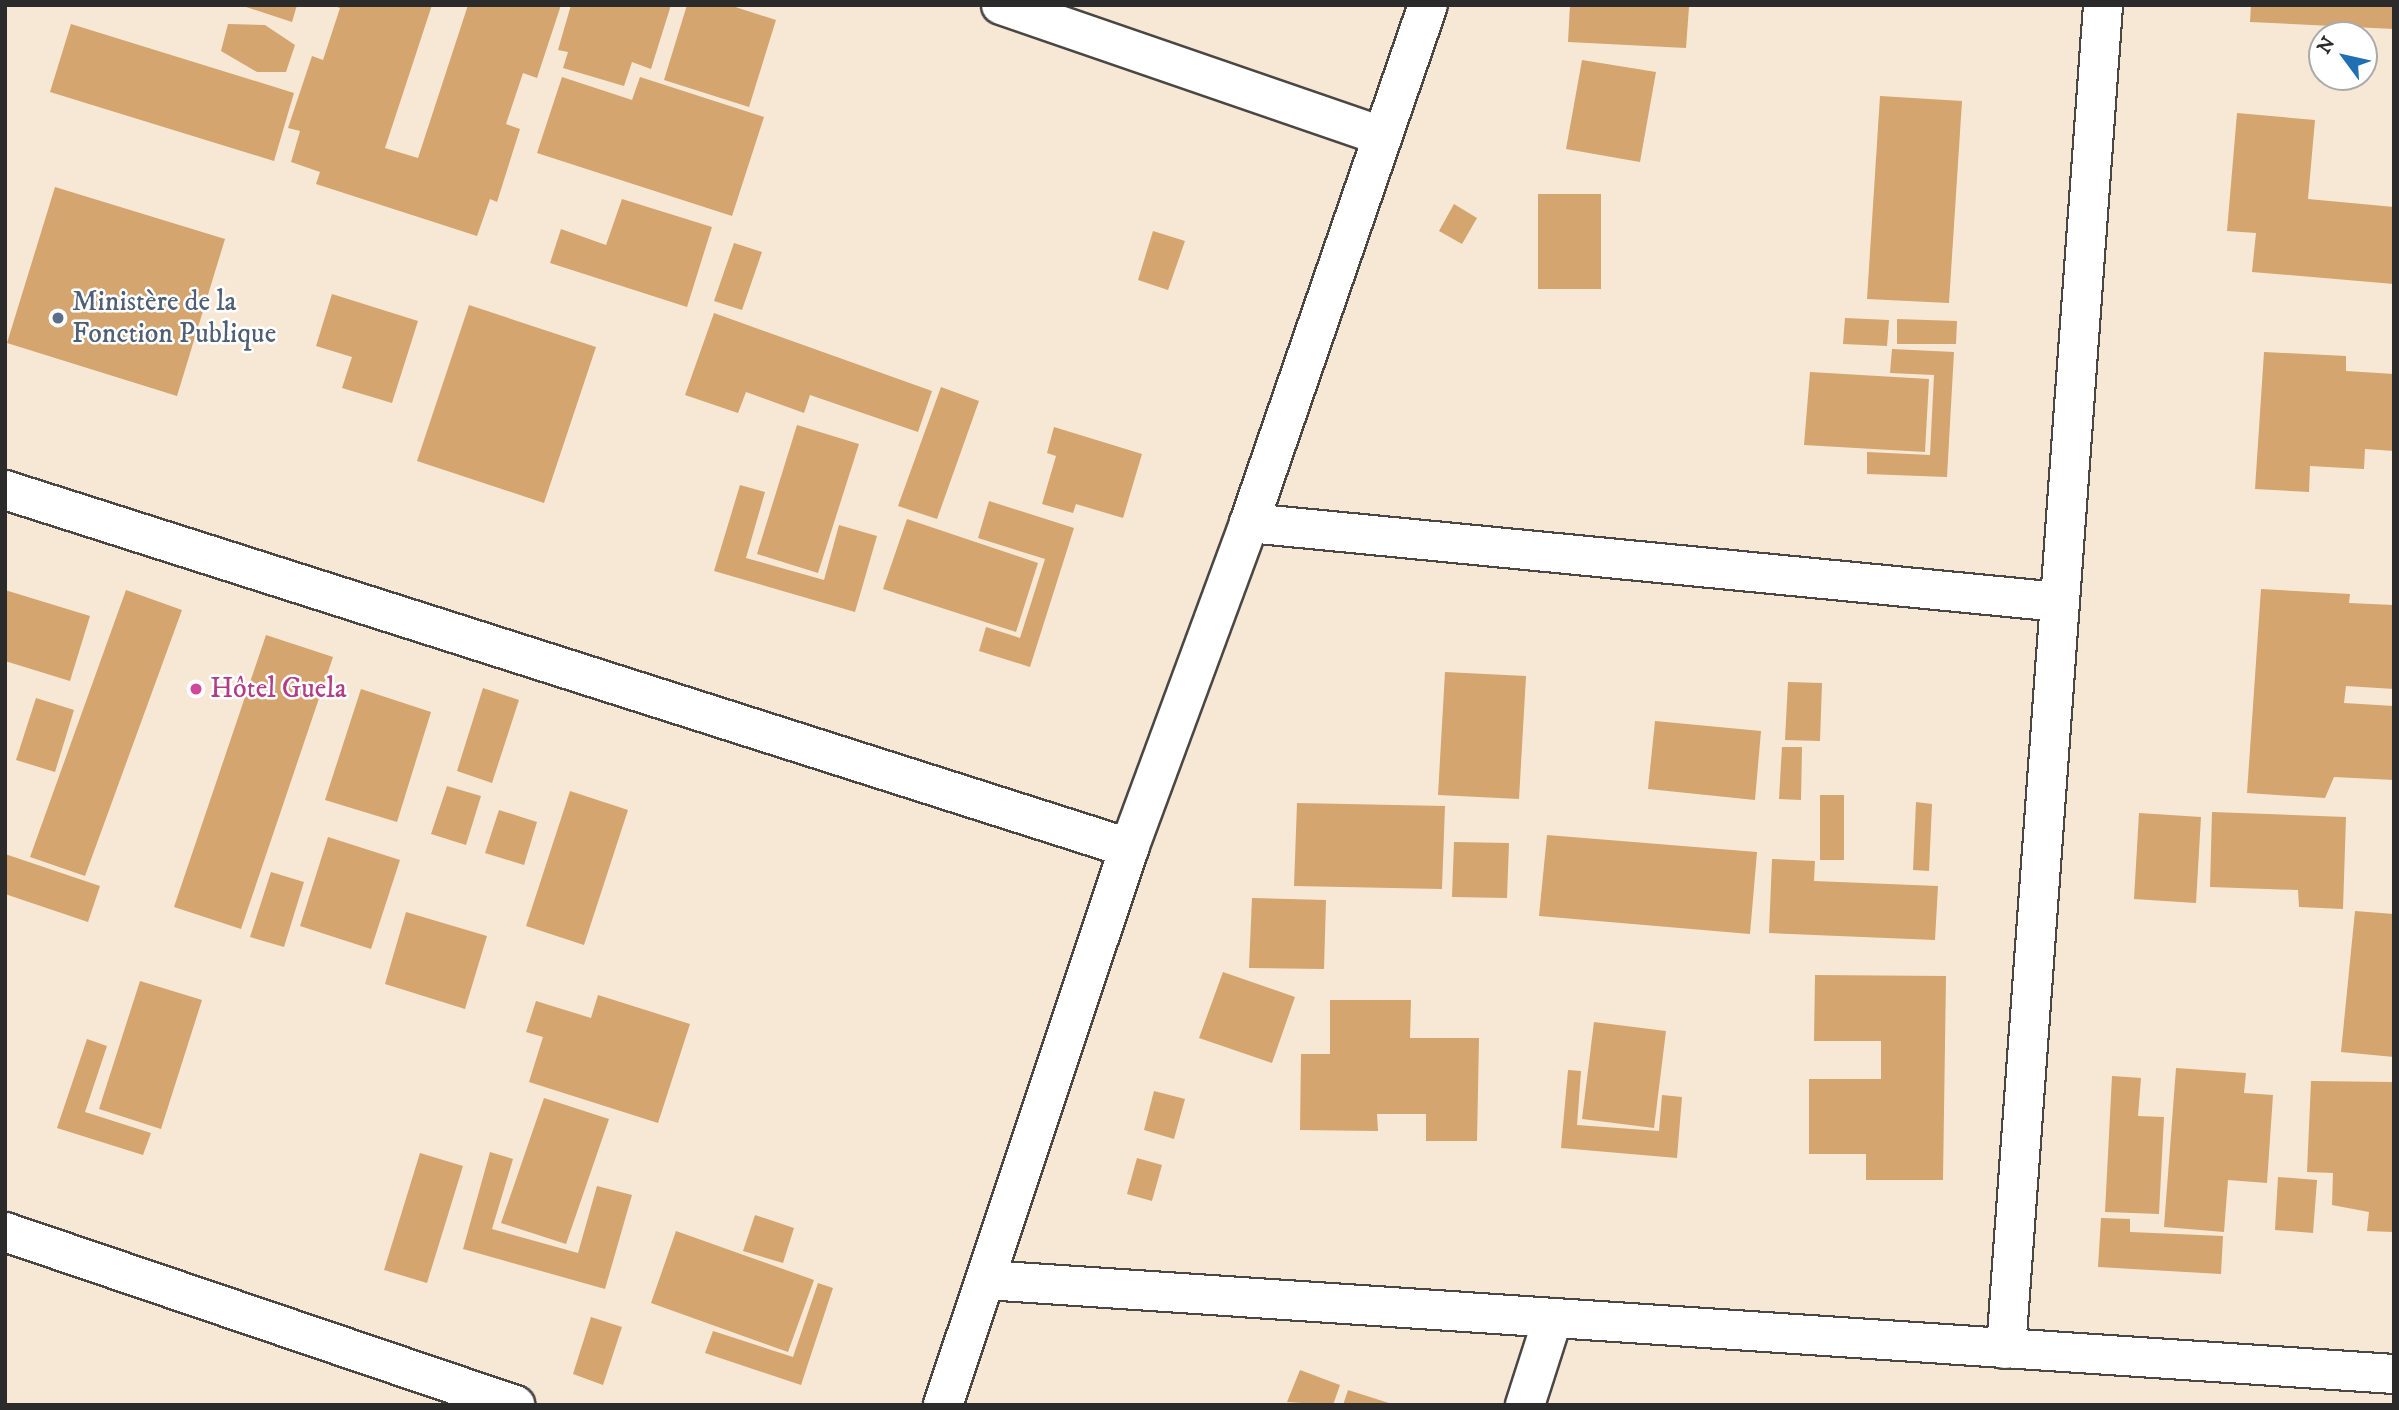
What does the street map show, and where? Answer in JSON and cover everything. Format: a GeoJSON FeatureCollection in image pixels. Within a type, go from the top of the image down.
{"type":"FeatureCollection","features":[{"type":"Feature","properties":{"kind":"street"},"geometry":{"type":"LineString","coordinates":[[1001,5],[1382,136]]}},
{"type":"Feature","properties":{"kind":"street"},"geometry":{"type":"LineString","coordinates":[[943,1405],[1129,848],[1249,523],[1427,5]]}},
{"type":"Feature","properties":{"kind":"street"},"geometry":{"type":"LineString","coordinates":[[2006,1349],[2102,5]]}},
{"type":"Feature","properties":{"kind":"street"},"geometry":{"type":"LineString","coordinates":[[5,490],[1129,848]]}},
{"type":"Feature","properties":{"kind":"street"},"geometry":{"type":"LineString","coordinates":[[1249,523],[2059,602]]}},
{"type":"Feature","properties":{"kind":"street"},"geometry":{"type":"LineString","coordinates":[[5,1232],[515,1405]]}},
{"type":"Feature","properties":{"kind":"street"},"geometry":{"type":"LineString","coordinates":[[986,1280],[2394,1374]]}},
{"type":"Feature","properties":{"kind":"street"},"geometry":{"type":"LineString","coordinates":[[1525,1405],[1553,1318]]}},
{"type":"Feature","properties":{"kind":"building"},"geometry":{"type":"Polygon","coordinates":[[[240,5],[297,5],[292,22],[240,5]]]}},
{"type":"Feature","properties":{"kind":"building"},"geometry":{"type":"Polygon","coordinates":[[[332,5],[432,5],[385,148],[418,158],[468,5],[561,5],[537,78],[523,73],[506,124],[520,129],[497,202],[490,199],[477,236],[316,184],[320,172],[291,162],[300,131],[288,128],[312,56],[323,60],[340,8],[332,5]]]}},
{"type":"Feature","properties":{"kind":"building"},"geometry":{"type":"Polygon","coordinates":[[[571,5],[671,5],[651,69],[632,62],[624,86],[563,68],[568,52],[558,50],[571,5]]]}},
{"type":"Feature","properties":{"kind":"building"},"geometry":{"type":"Polygon","coordinates":[[[687,5],[729,5],[776,20],[749,107],[664,80],[687,5]]]}},
{"type":"Feature","properties":{"kind":"building"},"geometry":{"type":"Polygon","coordinates":[[[1570,5],[1689,7],[1686,48],[1568,42],[1570,5]]]}},
{"type":"Feature","properties":{"kind":"building"},"geometry":{"type":"Polygon","coordinates":[[[2251,5],[2394,5],[2394,29],[2378,28],[2378,21],[2308,21],[2308,25],[2250,22],[2251,5]]]}},
{"type":"Feature","properties":{"kind":"building"},"geometry":{"type":"Polygon","coordinates":[[[71,24],[294,93],[274,161],[50,92],[71,24]]]}},
{"type":"Feature","properties":{"kind":"building"},"geometry":{"type":"Polygon","coordinates":[[[228,24],[265,25],[295,45],[286,72],[257,72],[221,51],[228,24]]]}},
{"type":"Feature","properties":{"kind":"building"},"geometry":{"type":"Polygon","coordinates":[[[1582,60],[1656,72],[1640,162],[1566,149],[1582,60]]]}},
{"type":"Feature","properties":{"kind":"building"},"geometry":{"type":"Polygon","coordinates":[[[562,77],[632,100],[640,77],[764,117],[732,216],[537,153],[562,77]]]}},
{"type":"Feature","properties":{"kind":"building"},"geometry":{"type":"Polygon","coordinates":[[[1880,96],[1962,101],[1949,303],[1867,299],[1880,96]]]}},
{"type":"Feature","properties":{"kind":"building"},"geometry":{"type":"Polygon","coordinates":[[[2237,113],[2315,120],[2308,199],[2394,207],[2394,284],[2252,272],[2256,233],[2227,231],[2237,113]]]}},
{"type":"Feature","properties":{"kind":"building"},"geometry":{"type":"Polygon","coordinates":[[[55,187],[225,239],[177,396],[7,343],[55,187]]]}},
{"type":"Feature","properties":{"kind":"building"},"geometry":{"type":"Polygon","coordinates":[[[1538,194],[1601,194],[1601,289],[1538,289],[1538,194]]]}},
{"type":"Feature","properties":{"kind":"building"},"geometry":{"type":"Polygon","coordinates":[[[622,199],[712,227],[687,307],[550,263],[561,229],[606,245],[622,199]]]}},
{"type":"Feature","properties":{"kind":"building"},"geometry":{"type":"Polygon","coordinates":[[[1454,204],[1477,218],[1462,244],[1439,231],[1454,204]]]}},
{"type":"Feature","properties":{"kind":"building"},"geometry":{"type":"Polygon","coordinates":[[[1153,231],[1185,241],[1168,290],[1138,280],[1153,231]]]}},
{"type":"Feature","properties":{"kind":"building"},"geometry":{"type":"Polygon","coordinates":[[[734,243],[762,252],[742,310],[714,301],[734,243]]]}},
{"type":"Feature","properties":{"kind":"building"},"geometry":{"type":"Polygon","coordinates":[[[332,294],[418,321],[392,403],[342,388],[352,357],[316,346],[332,294]]]}},
{"type":"Feature","properties":{"kind":"building"},"geometry":{"type":"Polygon","coordinates":[[[469,305],[596,347],[544,503],[417,461],[469,305]]]}},
{"type":"Feature","properties":{"kind":"building"},"geometry":{"type":"Polygon","coordinates":[[[714,313],[932,391],[918,432],[810,395],[804,413],[746,392],[738,413],[685,395],[714,313]]]}},
{"type":"Feature","properties":{"kind":"building"},"geometry":{"type":"Polygon","coordinates":[[[1845,318],[1889,320],[1887,346],[1843,344],[1845,318]]]}},
{"type":"Feature","properties":{"kind":"building"},"geometry":{"type":"Polygon","coordinates":[[[1897,319],[1957,321],[1956,344],[1897,344],[1897,319]]]}},
{"type":"Feature","properties":{"kind":"building"},"geometry":{"type":"Polygon","coordinates":[[[1892,349],[1954,352],[1947,477],[1867,474],[1867,452],[1930,455],[1934,375],[1890,373],[1892,349]]]}},
{"type":"Feature","properties":{"kind":"building"},"geometry":{"type":"Polygon","coordinates":[[[2264,352],[2346,356],[2346,371],[2394,374],[2394,451],[2365,449],[2364,469],[2310,466],[2309,492],[2255,489],[2264,352]]]}},
{"type":"Feature","properties":{"kind":"building"},"geometry":{"type":"Polygon","coordinates":[[[1810,372],[1929,379],[1925,452],[1804,445],[1810,372]]]}},
{"type":"Feature","properties":{"kind":"building"},"geometry":{"type":"Polygon","coordinates":[[[941,387],[979,401],[937,519],[898,506],[941,387]]]}},
{"type":"Feature","properties":{"kind":"building"},"geometry":{"type":"Polygon","coordinates":[[[797,425],[859,444],[818,573],[757,554],[797,425]]]}},
{"type":"Feature","properties":{"kind":"building"},"geometry":{"type":"Polygon","coordinates":[[[1054,427],[1142,454],[1123,518],[1076,504],[1073,513],[1042,504],[1056,456],[1047,453],[1054,427]]]}},
{"type":"Feature","properties":{"kind":"building"},"geometry":{"type":"Polygon","coordinates":[[[740,485],[765,492],[746,558],[824,580],[839,525],[877,536],[855,612],[714,571],[740,485]]]}},
{"type":"Feature","properties":{"kind":"building"},"geometry":{"type":"Polygon","coordinates":[[[989,501],[1074,528],[1030,667],[979,651],[986,627],[1020,638],[1045,559],[978,538],[989,501]]]}},
{"type":"Feature","properties":{"kind":"building"},"geometry":{"type":"Polygon","coordinates":[[[907,519],[1038,563],[1016,632],[883,589],[907,519]]]}},
{"type":"Feature","properties":{"kind":"building"},"geometry":{"type":"Polygon","coordinates":[[[2261,589],[2350,594],[2349,603],[2394,605],[2394,689],[2346,686],[2344,703],[2394,706],[2394,780],[2334,777],[2325,798],[2247,793],[2261,589]]]}},
{"type":"Feature","properties":{"kind":"building"},"geometry":{"type":"Polygon","coordinates":[[[5,590],[90,616],[70,681],[5,661],[5,590]]]}},
{"type":"Feature","properties":{"kind":"building"},"geometry":{"type":"Polygon","coordinates":[[[126,590],[182,610],[85,876],[30,857],[126,590]]]}},
{"type":"Feature","properties":{"kind":"building"},"geometry":{"type":"Polygon","coordinates":[[[266,635],[333,657],[241,929],[174,907],[266,635]]]}},
{"type":"Feature","properties":{"kind":"building"},"geometry":{"type":"Polygon","coordinates":[[[1445,672],[1526,676],[1519,799],[1438,795],[1445,672]]]}},
{"type":"Feature","properties":{"kind":"building"},"geometry":{"type":"Polygon","coordinates":[[[1788,682],[1822,683],[1820,741],[1785,740],[1788,682]]]}},
{"type":"Feature","properties":{"kind":"building"},"geometry":{"type":"Polygon","coordinates":[[[483,688],[519,700],[492,783],[457,771],[483,688]]]}},
{"type":"Feature","properties":{"kind":"building"},"geometry":{"type":"Polygon","coordinates":[[[361,689],[431,712],[397,822],[325,800],[361,689]]]}},
{"type":"Feature","properties":{"kind":"building"},"geometry":{"type":"Polygon","coordinates":[[[36,698],[74,710],[55,772],[16,760],[36,698]]]}},
{"type":"Feature","properties":{"kind":"building"},"geometry":{"type":"Polygon","coordinates":[[[1655,721],[1761,731],[1755,800],[1648,789],[1655,721]]]}},
{"type":"Feature","properties":{"kind":"building"},"geometry":{"type":"Polygon","coordinates":[[[1782,747],[1802,747],[1801,800],[1779,799],[1782,747]]]}},
{"type":"Feature","properties":{"kind":"building"},"geometry":{"type":"Polygon","coordinates":[[[447,786],[481,796],[466,845],[431,834],[447,786]]]}},
{"type":"Feature","properties":{"kind":"building"},"geometry":{"type":"Polygon","coordinates":[[[570,791],[628,810],[584,945],[526,926],[570,791]]]}},
{"type":"Feature","properties":{"kind":"building"},"geometry":{"type":"Polygon","coordinates":[[[1820,795],[1844,795],[1844,860],[1820,860],[1820,795]]]}},
{"type":"Feature","properties":{"kind":"building"},"geometry":{"type":"Polygon","coordinates":[[[1916,802],[1932,804],[1929,871],[1913,870],[1916,802]]]}},
{"type":"Feature","properties":{"kind":"building"},"geometry":{"type":"Polygon","coordinates":[[[1297,803],[1445,806],[1442,889],[1294,886],[1297,803]]]}},
{"type":"Feature","properties":{"kind":"building"},"geometry":{"type":"Polygon","coordinates":[[[499,810],[537,822],[524,865],[485,853],[499,810]]]}},
{"type":"Feature","properties":{"kind":"building"},"geometry":{"type":"Polygon","coordinates":[[[2212,812],[2346,817],[2343,909],[2299,907],[2298,890],[2210,887],[2212,812]]]}},
{"type":"Feature","properties":{"kind":"building"},"geometry":{"type":"Polygon","coordinates":[[[2139,813],[2201,817],[2196,903],[2134,899],[2139,813]]]}},
{"type":"Feature","properties":{"kind":"building"},"geometry":{"type":"Polygon","coordinates":[[[1547,835],[1757,852],[1750,934],[1539,916],[1547,835]]]}},
{"type":"Feature","properties":{"kind":"building"},"geometry":{"type":"Polygon","coordinates":[[[328,837],[400,860],[371,949],[300,926],[328,837]]]}},
{"type":"Feature","properties":{"kind":"building"},"geometry":{"type":"Polygon","coordinates":[[[1454,842],[1509,843],[1507,898],[1452,897],[1454,842]]]}},
{"type":"Feature","properties":{"kind":"building"},"geometry":{"type":"Polygon","coordinates":[[[5,854],[100,886],[88,922],[5,894],[5,854]]]}},
{"type":"Feature","properties":{"kind":"building"},"geometry":{"type":"Polygon","coordinates":[[[1772,859],[1815,861],[1814,881],[1938,886],[1935,940],[1769,933],[1772,859]]]}},
{"type":"Feature","properties":{"kind":"building"},"geometry":{"type":"Polygon","coordinates":[[[271,872],[304,882],[284,947],[250,937],[271,872]]]}},
{"type":"Feature","properties":{"kind":"building"},"geometry":{"type":"Polygon","coordinates":[[[1252,898],[1326,900],[1324,969],[1249,968],[1252,898]]]}},
{"type":"Feature","properties":{"kind":"building"},"geometry":{"type":"Polygon","coordinates":[[[2355,911],[2394,914],[2394,1057],[2341,1052],[2355,911]]]}},
{"type":"Feature","properties":{"kind":"building"},"geometry":{"type":"Polygon","coordinates":[[[406,912],[487,936],[465,1009],[385,984],[406,912]]]}},
{"type":"Feature","properties":{"kind":"building"},"geometry":{"type":"Polygon","coordinates":[[[1223,972],[1295,997],[1272,1063],[1199,1038],[1223,972]]]}},
{"type":"Feature","properties":{"kind":"building"},"geometry":{"type":"Polygon","coordinates":[[[1815,975],[1946,976],[1943,1180],[1866,1180],[1866,1154],[1809,1154],[1809,1079],[1881,1079],[1881,1041],[1814,1041],[1815,975]]]}},
{"type":"Feature","properties":{"kind":"building"},"geometry":{"type":"Polygon","coordinates":[[[140,981],[202,1000],[161,1129],[99,1109],[140,981]]]}},
{"type":"Feature","properties":{"kind":"building"},"geometry":{"type":"Polygon","coordinates":[[[598,995],[690,1024],[658,1123],[529,1082],[543,1037],[526,1032],[536,1001],[591,1018],[598,995]]]}},
{"type":"Feature","properties":{"kind":"building"},"geometry":{"type":"Polygon","coordinates":[[[1330,1000],[1411,1000],[1410,1038],[1479,1038],[1477,1141],[1426,1141],[1426,1114],[1377,1114],[1378,1131],[1300,1130],[1301,1054],[1330,1054],[1330,1000]]]}},
{"type":"Feature","properties":{"kind":"building"},"geometry":{"type":"Polygon","coordinates":[[[1594,1022],[1666,1031],[1654,1128],[1582,1119],[1594,1022]]]}},
{"type":"Feature","properties":{"kind":"building"},"geometry":{"type":"Polygon","coordinates":[[[87,1039],[107,1046],[85,1112],[151,1133],[143,1155],[57,1128],[87,1039]]]}},
{"type":"Feature","properties":{"kind":"building"},"geometry":{"type":"Polygon","coordinates":[[[2176,1068],[2246,1073],[2244,1093],[2273,1095],[2267,1183],[2228,1180],[2224,1232],[2164,1227],[2176,1068]]]}},
{"type":"Feature","properties":{"kind":"building"},"geometry":{"type":"Polygon","coordinates":[[[1568,1070],[1581,1071],[1577,1125],[1659,1131],[1662,1095],[1682,1097],[1677,1158],[1561,1148],[1568,1070]]]}},
{"type":"Feature","properties":{"kind":"building"},"geometry":{"type":"Polygon","coordinates":[[[2112,1076],[2141,1078],[2138,1116],[2164,1117],[2159,1214],[2105,1212],[2112,1076]]]}},
{"type":"Feature","properties":{"kind":"building"},"geometry":{"type":"Polygon","coordinates":[[[2311,1081],[2394,1082],[2394,1232],[2367,1231],[2369,1212],[2332,1205],[2333,1173],[2307,1172],[2311,1081]]]}},
{"type":"Feature","properties":{"kind":"building"},"geometry":{"type":"Polygon","coordinates":[[[1154,1091],[1185,1099],[1174,1139],[1144,1130],[1154,1091]]]}},
{"type":"Feature","properties":{"kind":"building"},"geometry":{"type":"Polygon","coordinates":[[[544,1098],[609,1119],[566,1244],[501,1223],[544,1098]]]}},
{"type":"Feature","properties":{"kind":"building"},"geometry":{"type":"Polygon","coordinates":[[[490,1152],[513,1159],[492,1229],[578,1253],[597,1186],[632,1195],[605,1289],[463,1249],[490,1152]]]}},
{"type":"Feature","properties":{"kind":"building"},"geometry":{"type":"Polygon","coordinates":[[[420,1153],[463,1166],[427,1283],[384,1270],[420,1153]]]}},
{"type":"Feature","properties":{"kind":"building"},"geometry":{"type":"Polygon","coordinates":[[[1137,1158],[1162,1165],[1152,1201],[1127,1194],[1137,1158]]]}},
{"type":"Feature","properties":{"kind":"building"},"geometry":{"type":"Polygon","coordinates":[[[2278,1177],[2317,1180],[2313,1233],[2275,1230],[2278,1177]]]}},
{"type":"Feature","properties":{"kind":"building"},"geometry":{"type":"Polygon","coordinates":[[[755,1215],[794,1228],[783,1263],[743,1251],[755,1215]]]}},
{"type":"Feature","properties":{"kind":"building"},"geometry":{"type":"Polygon","coordinates":[[[2101,1218],[2130,1219],[2130,1232],[2223,1236],[2221,1274],[2098,1267],[2101,1218]]]}},
{"type":"Feature","properties":{"kind":"building"},"geometry":{"type":"Polygon","coordinates":[[[676,1231],[814,1280],[788,1352],[651,1303],[676,1231]]]}},
{"type":"Feature","properties":{"kind":"building"},"geometry":{"type":"Polygon","coordinates":[[[818,1283],[833,1288],[801,1385],[705,1353],[713,1331],[793,1357],[818,1283]]]}},
{"type":"Feature","properties":{"kind":"building"},"geometry":{"type":"Polygon","coordinates":[[[591,1317],[622,1327],[603,1385],[573,1374],[591,1317]]]}},
{"type":"Feature","properties":{"kind":"building"},"geometry":{"type":"Polygon","coordinates":[[[1300,1370],[1340,1385],[1333,1405],[1287,1402],[1300,1370]]]}},
{"type":"Feature","properties":{"kind":"building"},"geometry":{"type":"Polygon","coordinates":[[[1348,1390],[1392,1404],[1392,1405],[1343,1405],[1348,1390]]]}},
{"type":"Feature","properties":{"kind":"place","name":"Ministère de la Fonction Publique"},"geometry":{"type":"Point","coordinates":[58,318]}},
{"type":"Feature","properties":{"kind":"place","name":"Hôtel Guela"},"geometry":{"type":"Point","coordinates":[196,689]}}]}
